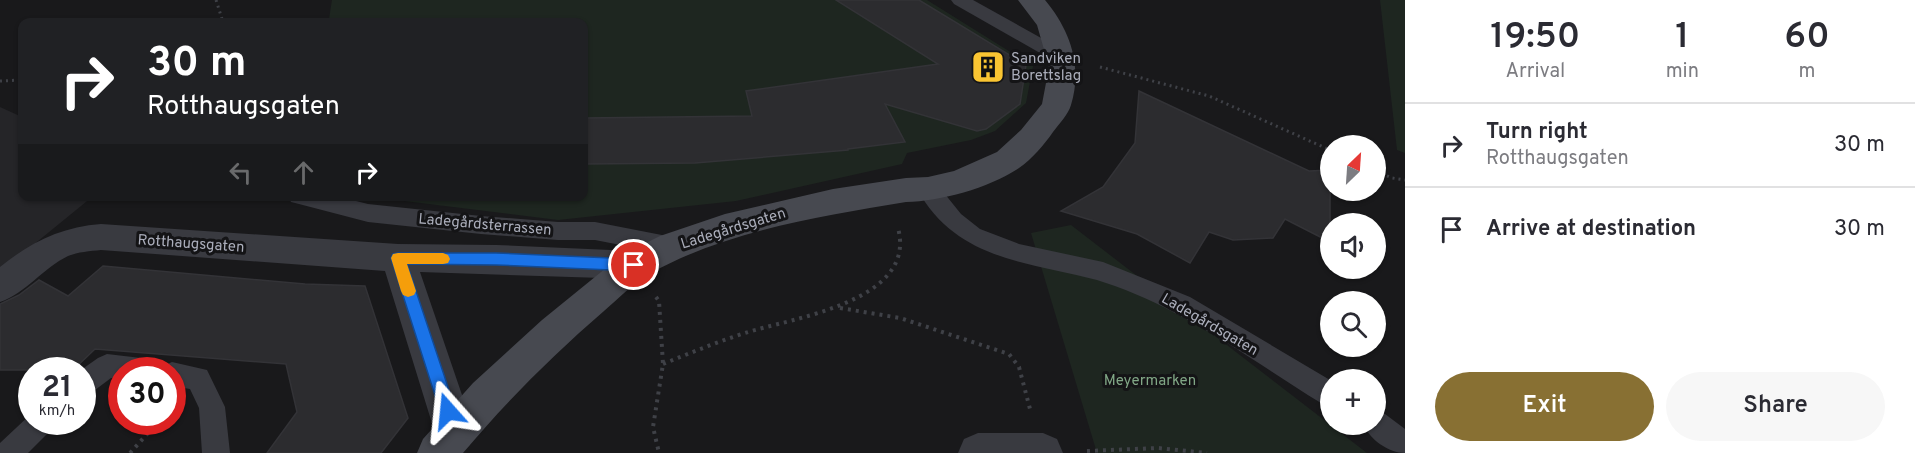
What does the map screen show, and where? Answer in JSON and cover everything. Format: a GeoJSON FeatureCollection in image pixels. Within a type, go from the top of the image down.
{"type":"FeatureCollection","features":[{"type":"Feature","properties":{"kind":"street","name":"Ladegårdsgaten"},"geometry":{"type":"LineString","coordinates":[[446,443],[487,396],[555,331],[634,265],[672,246],[725,227],[772,214],[872,195],[928,189],[961,181],[1008,160],[1032,138],[1056,106],[1063,67],[1050,23],[1031,0]]}},
{"type":"Feature","properties":{"kind":"street","name":"Rotthaugsgaten"},"geometry":{"type":"LineString","coordinates":[[0,287],[58,243],[78,238],[101,237],[398,258],[496,259],[634,265]]}},
{"type":"Feature","properties":{"kind":"street"},"geometry":{"type":"LineString","coordinates":[[398,258],[446,443]]}},
{"type":"Feature","properties":{"kind":"street"},"geometry":{"type":"LineString","coordinates":[[978,453],[1043,452]]}},
{"type":"Feature","properties":{"kind":"lane"},"geometry":{"type":"LineString","coordinates":[[960,0],[1060,57]]}},
{"type":"Feature","properties":{"kind":"lane","name":"Ladegårdsgaten"},"geometry":{"type":"LineString","coordinates":[[928,189],[953,220],[972,235],[1019,253],[1103,272],[1161,295],[1181,304],[1320,388]]}},
{"type":"Feature","properties":{"kind":"lane","name":"Ladegårdsterrassen"},"geometry":{"type":"LineString","coordinates":[[319,201],[368,213],[525,228],[595,231],[672,246]]}},
{"type":"Feature","properties":{"kind":"lane"},"geometry":{"type":"LineString","coordinates":[[186,377],[198,378],[213,407],[216,453]]}},
{"type":"Feature","properties":{"kind":"lane"},"geometry":{"type":"LineString","coordinates":[[1386,431],[1405,446]]}},
{"type":"Feature","properties":{"kind":"lane"},"geometry":{"type":"LineString","coordinates":[[9,453],[28,435]]}},
{"type":"Feature","properties":{"kind":"path"},"geometry":{"type":"LineString","coordinates":[[216,0],[222,18]]}},
{"type":"Feature","properties":{"kind":"path"},"geometry":{"type":"LineString","coordinates":[[1060,57],[1209,96],[1320,146]]}},
{"type":"Feature","properties":{"kind":"path"},"geometry":{"type":"LineString","coordinates":[[0,81],[18,80]]}},
{"type":"Feature","properties":{"kind":"path"},"geometry":{"type":"LineString","coordinates":[[1386,175],[1405,180]]}},
{"type":"Feature","properties":{"kind":"path"},"geometry":{"type":"LineString","coordinates":[[663,364],[747,332],[840,308],[870,292],[896,265],[902,241]]}},
{"type":"Feature","properties":{"kind":"path"},"geometry":{"type":"LineString","coordinates":[[634,265],[658,301],[663,364],[653,427],[659,453]]}},
{"type":"Feature","properties":{"kind":"path"},"geometry":{"type":"LineString","coordinates":[[840,308],[900,318],[1009,354],[1019,367]]}},
{"type":"Feature","properties":{"kind":"path"},"geometry":{"type":"LineString","coordinates":[[130,453],[146,435]]}},
{"type":"Feature","properties":{"kind":"path"},"geometry":{"type":"LineString","coordinates":[[1043,452],[1158,448],[1207,453]]}},
{"type":"Feature","properties":{"kind":"shaded area"},"geometry":{"type":"Polygon","coordinates":[[[0,107],[18,115],[18,201],[87,201],[0,272],[0,107]]]}},
{"type":"Feature","properties":{"kind":"green space"},"geometry":{"type":"Polygon","coordinates":[[[332,0],[927,0],[1033,66],[1026,103],[995,131],[971,140],[907,153],[902,164],[736,201],[558,220],[404,201],[588,201],[588,18],[329,18],[332,0]]]}},
{"type":"Feature","properties":{"kind":"green space"},"geometry":{"type":"Polygon","coordinates":[[[1380,0],[1405,0],[1405,153],[1397,150],[1380,0]]]}},
{"type":"Feature","properties":{"kind":"green space","name":"Meyermarken"},"geometry":{"type":"Polygon","coordinates":[[[1071,225],[1320,417],[1320,435],[1344,435],[1367,453],[1097,453],[1031,233],[1071,225]]]}},
{"type":"Feature","properties":{"kind":"building"},"geometry":{"type":"Polygon","coordinates":[[[836,0],[919,0],[1026,65],[1020,104],[986,129],[977,131],[885,104],[905,142],[848,150],[695,163],[588,164],[588,118],[752,116],[746,91],[938,64],[836,0]]]}},
{"type":"Feature","properties":{"kind":"building"},"geometry":{"type":"Polygon","coordinates":[[[1139,91],[1309,171],[1320,170],[1320,201],[1330,201],[1330,213],[1320,213],[1320,237],[1285,219],[1273,238],[1233,240],[1209,232],[1190,263],[1137,234],[1061,211],[1103,187],[1135,143],[1139,91]]]}},
{"type":"Feature","properties":{"kind":"building"},"geometry":{"type":"Polygon","coordinates":[[[103,266],[305,284],[365,286],[408,418],[381,453],[267,453],[297,412],[286,364],[95,349],[87,357],[18,357],[18,370],[0,370],[0,304],[19,295],[39,280],[68,296],[103,266]]]}},
{"type":"Feature","properties":{"kind":"slow traffic"},"geometry":{"type":"LineString","coordinates":[[408,291],[398,258],[443,259]]}},
{"type":"Feature","properties":{"kind":"place","name":"Sandviken Borettslag"},"geometry":{"type":"Point","coordinates":[988,67]}},
{"type":"Feature","properties":{"kind":"route"},"geometry":{"type":"LineString","coordinates":[[448,411],[398,258],[496,259],[634,265]]}}]}
